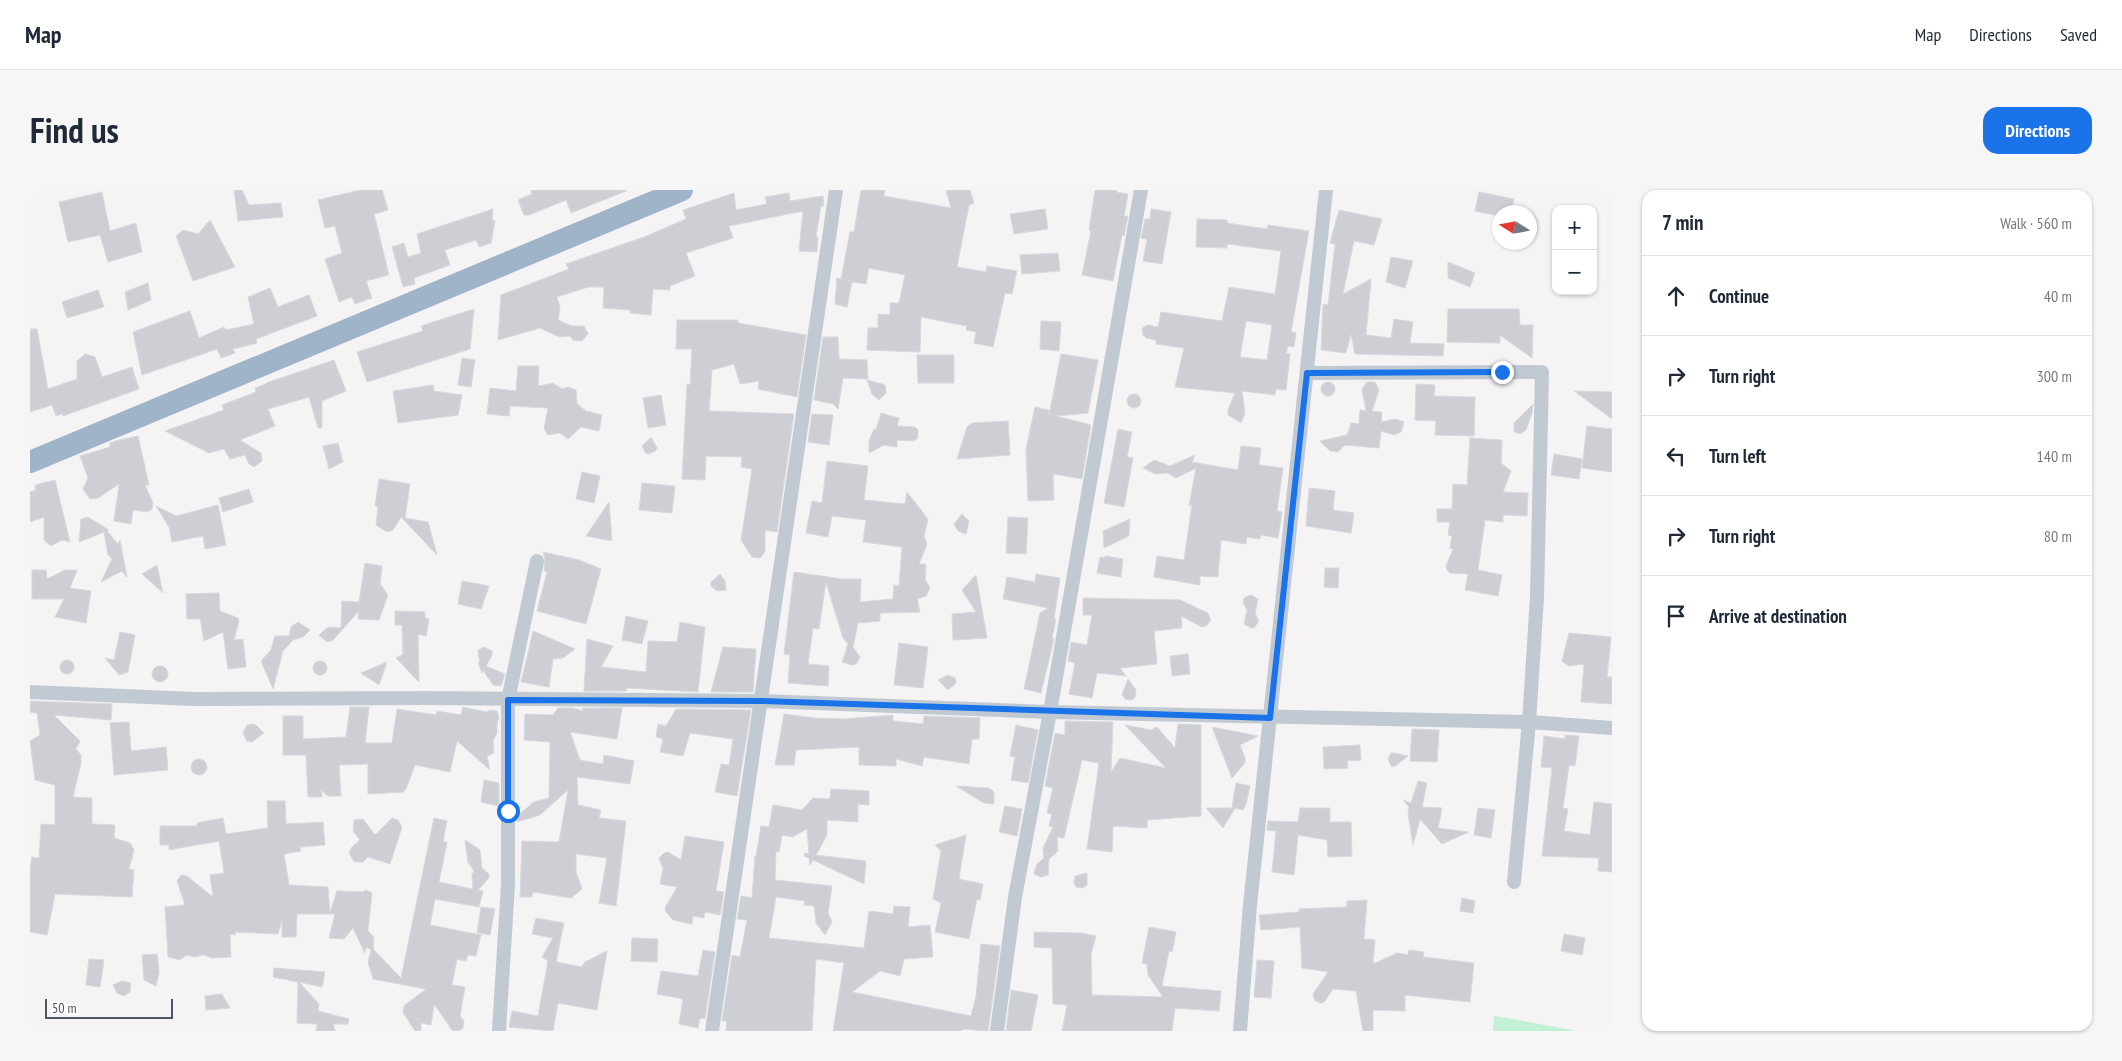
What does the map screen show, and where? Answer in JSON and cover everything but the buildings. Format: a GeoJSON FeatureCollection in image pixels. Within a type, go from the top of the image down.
{"type":"FeatureCollection","features":[{"type":"Feature","properties":{"kind":"highway"},"geometry":{"type":"LineString","coordinates":[[30,462],[682,190]]}},
{"type":"Feature","properties":{"kind":"street"},"geometry":{"type":"LineString","coordinates":[[712,1031],[836,190]]}},
{"type":"Feature","properties":{"kind":"street"},"geometry":{"type":"LineString","coordinates":[[997,1031],[1015,897],[1050,712],[1141,190]]}},
{"type":"Feature","properties":{"kind":"street"},"geometry":{"type":"LineString","coordinates":[[1240,1031],[1250,906],[1326,190]]}},
{"type":"Feature","properties":{"kind":"street"},"geometry":{"type":"LineString","coordinates":[[1307,373],[1542,372],[1536,597],[1528,722],[1514,882]]}},
{"type":"Feature","properties":{"kind":"street"},"geometry":{"type":"LineString","coordinates":[[499,1031],[508,884],[508,700],[537,561]]}},
{"type":"Feature","properties":{"kind":"street"},"geometry":{"type":"LineString","coordinates":[[30,692],[194,699],[426,698],[762,701],[1050,712],[1528,722],[1612,728]]}},
{"type":"Feature","properties":{"kind":"green space"},"geometry":{"type":"Polygon","coordinates":[[[1495,1016],[1578,1031],[1493,1031],[1495,1016]]]}},
{"type":"Feature","properties":{"kind":"route"},"geometry":{"type":"LineString","coordinates":[[508,811],[508,700],[762,701],[1270,718],[1307,373],[1502,372]]}}]}
